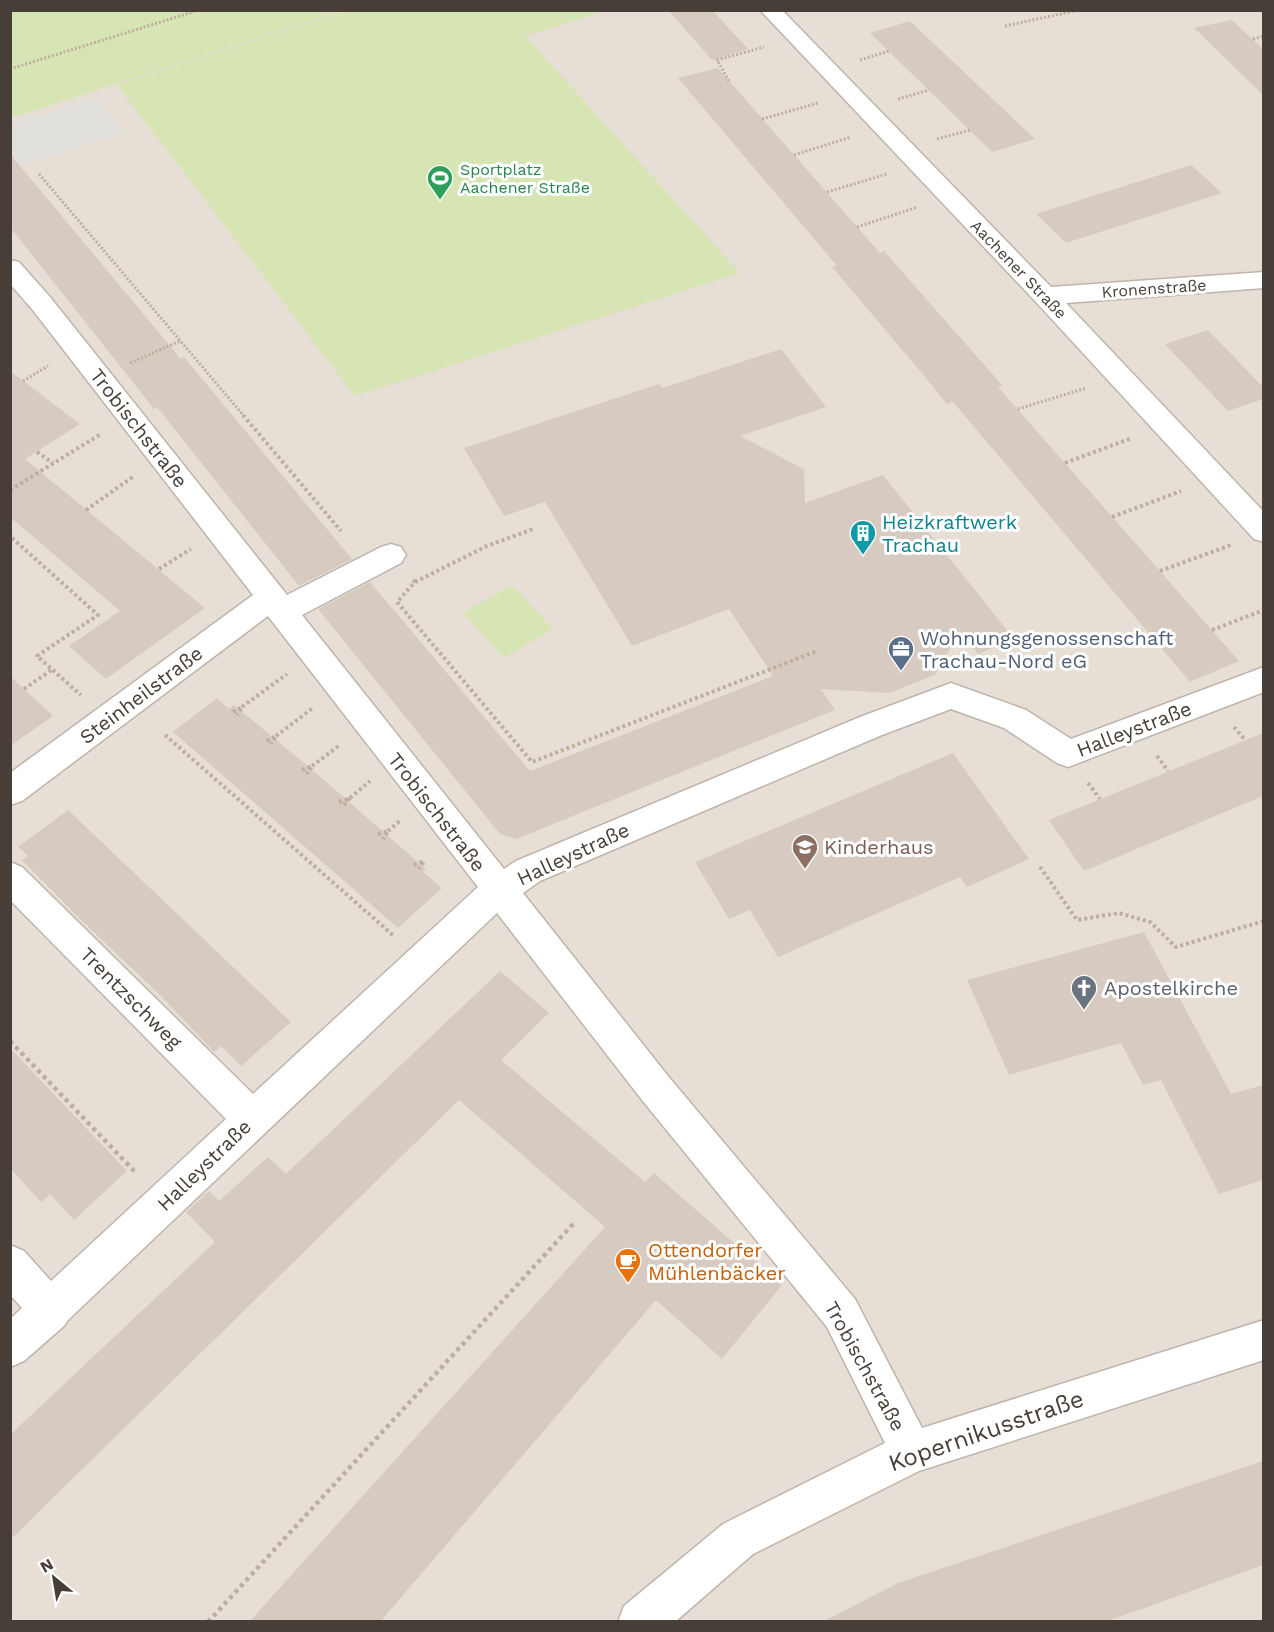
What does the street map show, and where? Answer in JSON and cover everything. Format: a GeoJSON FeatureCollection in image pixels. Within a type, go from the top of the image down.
{"type":"FeatureCollection","features":[{"type":"Feature","properties":{"kind":"street","name":"Aachener Straße"},"geometry":{"type":"LineString","coordinates":[[770,10],[1046,296],[1263,531]]}},
{"type":"Feature","properties":{"kind":"street","name":"Trobischstraße"},"geometry":{"type":"LineString","coordinates":[[10,268],[162,457],[655,1088],[841,1313],[912,1452]]}},
{"type":"Feature","properties":{"kind":"street","name":"Kronenstraße"},"geometry":{"type":"LineString","coordinates":[[1046,296],[1263,280]]}},
{"type":"Feature","properties":{"kind":"street","name":"Steinheilstraße"},"geometry":{"type":"LineString","coordinates":[[10,791],[108,720],[276,605],[391,555]]}},
{"type":"Feature","properties":{"kind":"street","name":"Halleystraße"},"geometry":{"type":"LineString","coordinates":[[10,1347],[499,891],[528,871],[871,726],[951,696],[1015,718],[1068,754],[1263,679]]}},
{"type":"Feature","properties":{"kind":"street","name":"Trentzschweg"},"geometry":{"type":"LineString","coordinates":[[10,877],[252,1119]]}},
{"type":"Feature","properties":{"kind":"street"},"geometry":{"type":"LineString","coordinates":[[10,1264],[51,1311]]}},
{"type":"Feature","properties":{"kind":"street","name":"Kopernikusstraße"},"geometry":{"type":"LineString","coordinates":[[640,1622],[738,1539],[912,1452],[1263,1340]]}},
{"type":"Feature","properties":{"kind":"path"},"geometry":{"type":"LineString","coordinates":[[10,69],[199,10]]}},
{"type":"Feature","properties":{"kind":"path"},"geometry":{"type":"LineString","coordinates":[[1005,26],[1079,10]]}},
{"type":"Feature","properties":{"kind":"path"},"geometry":{"type":"LineString","coordinates":[[1253,39],[1263,36]]}},
{"type":"Feature","properties":{"kind":"path"},"geometry":{"type":"LineString","coordinates":[[729,81],[717,60],[797,39]]}},
{"type":"Feature","properties":{"kind":"path"},"geometry":{"type":"LineString","coordinates":[[762,119],[850,93]]}},
{"type":"Feature","properties":{"kind":"path"},"geometry":{"type":"LineString","coordinates":[[794,155],[884,128]]}},
{"type":"Feature","properties":{"kind":"path"},"geometry":{"type":"LineString","coordinates":[[827,192],[920,165]]}},
{"type":"Feature","properties":{"kind":"path"},"geometry":{"type":"LineString","coordinates":[[39,174],[341,531]]}},
{"type":"Feature","properties":{"kind":"path"},"geometry":{"type":"LineString","coordinates":[[857,227],[950,197]]}},
{"type":"Feature","properties":{"kind":"path"},"geometry":{"type":"LineString","coordinates":[[99,377],[180,341]]}},
{"type":"Feature","properties":{"kind":"path"},"geometry":{"type":"LineString","coordinates":[[1018,409],[1089,387]]}},
{"type":"Feature","properties":{"kind":"path"},"geometry":{"type":"LineString","coordinates":[[10,490],[129,416]]}},
{"type":"Feature","properties":{"kind":"path"},"geometry":{"type":"LineString","coordinates":[[1065,463],[1136,437]]}},
{"type":"Feature","properties":{"kind":"path"},"geometry":{"type":"LineString","coordinates":[[37,452],[53,463]]}},
{"type":"Feature","properties":{"kind":"path"},"geometry":{"type":"LineString","coordinates":[[86,510],[162,457]]}},
{"type":"Feature","properties":{"kind":"path"},"geometry":{"type":"LineString","coordinates":[[1113,517],[1185,490]]}},
{"type":"Feature","properties":{"kind":"path"},"geometry":{"type":"LineString","coordinates":[[533,529],[487,546],[415,582],[397,602],[532,762],[817,651]]}},
{"type":"Feature","properties":{"kind":"path"},"geometry":{"type":"LineString","coordinates":[[11,538],[98,615],[38,656],[108,720]]}},
{"type":"Feature","properties":{"kind":"path"},"geometry":{"type":"LineString","coordinates":[[1160,571],[1235,543]]}},
{"type":"Feature","properties":{"kind":"path"},"geometry":{"type":"LineString","coordinates":[[391,555],[415,582]]}},
{"type":"Feature","properties":{"kind":"path"},"geometry":{"type":"LineString","coordinates":[[1212,630],[1263,610]]}},
{"type":"Feature","properties":{"kind":"path"},"geometry":{"type":"LineString","coordinates":[[235,713],[314,654]]}},
{"type":"Feature","properties":{"kind":"path"},"geometry":{"type":"LineString","coordinates":[[24,689],[52,669]]}},
{"type":"Feature","properties":{"kind":"path"},"geometry":{"type":"LineString","coordinates":[[269,742],[341,687]]}},
{"type":"Feature","properties":{"kind":"path"},"geometry":{"type":"LineString","coordinates":[[1232,724],[1245,740]]}},
{"type":"Feature","properties":{"kind":"path"},"geometry":{"type":"LineString","coordinates":[[165,735],[396,937]]}},
{"type":"Feature","properties":{"kind":"path"},"geometry":{"type":"LineString","coordinates":[[1155,752],[1168,771]]}},
{"type":"Feature","properties":{"kind":"path"},"geometry":{"type":"LineString","coordinates":[[302,770],[312,766],[307,774]]}},
{"type":"Feature","properties":{"kind":"path"},"geometry":{"type":"LineString","coordinates":[[1088,782],[1100,799]]}},
{"type":"Feature","properties":{"kind":"path"},"geometry":{"type":"LineString","coordinates":[[378,834],[388,831],[383,839]]}},
{"type":"Feature","properties":{"kind":"path"},"geometry":{"type":"LineString","coordinates":[[414,866],[424,861],[419,869]]}},
{"type":"Feature","properties":{"kind":"path"},"geometry":{"type":"LineString","coordinates":[[1040,867],[1077,920],[1119,913],[1150,922],[1176,946],[1263,921]]}},
{"type":"Feature","properties":{"kind":"path"},"geometry":{"type":"LineString","coordinates":[[10,1041],[132,1169]]}},
{"type":"Feature","properties":{"kind":"path"},"geometry":{"type":"LineString","coordinates":[[208,1622],[573,1224]]}},
{"type":"Feature","properties":{"kind":"shaded area"},"geometry":{"type":"Polygon","coordinates":[[[11,11],[1263,11],[1263,1621],[11,1621],[11,11]]]}},
{"type":"Feature","properties":{"kind":"shaded area"},"geometry":{"type":"Polygon","coordinates":[[[97,97],[122,132],[11,169],[10,125],[97,97]]]}},
{"type":"Feature","properties":{"kind":"green space"},"geometry":{"type":"Polygon","coordinates":[[[11,10],[341,10],[341,11],[11,118],[11,10]]]}},
{"type":"Feature","properties":{"kind":"green space","name":"Sportplatz Aachener Straße"},"geometry":{"type":"Polygon","coordinates":[[[345,11],[606,11],[525,36],[740,273],[355,396],[117,85],[345,11]]]}},
{"type":"Feature","properties":{"kind":"green space"},"geometry":{"type":"Polygon","coordinates":[[[512,585],[553,629],[504,658],[463,613],[512,585]]]}},
{"type":"Feature","properties":{"kind":"building"},"geometry":{"type":"Polygon","coordinates":[[[668,10],[712,10],[748,49],[712,60],[668,10]]]}},
{"type":"Feature","properties":{"kind":"building"},"geometry":{"type":"Polygon","coordinates":[[[1232,20],[1263,49],[1263,95],[1194,28],[1232,20]]]}},
{"type":"Feature","properties":{"kind":"building"},"geometry":{"type":"Polygon","coordinates":[[[910,21],[1035,139],[992,152],[870,33],[910,21]]]}},
{"type":"Feature","properties":{"kind":"building"},"geometry":{"type":"Polygon","coordinates":[[[718,68],[880,253],[884,251],[1002,385],[998,387],[1239,661],[1190,682],[953,402],[947,404],[832,267],[837,266],[678,78],[718,68]]]}},
{"type":"Feature","properties":{"kind":"building"},"geometry":{"type":"Polygon","coordinates":[[[10,154],[181,359],[184,357],[352,559],[299,586],[157,407],[154,409],[10,227],[10,154]]]}},
{"type":"Feature","properties":{"kind":"building"},"geometry":{"type":"Polygon","coordinates":[[[1191,165],[1222,193],[1066,243],[1036,214],[1191,165]]]}},
{"type":"Feature","properties":{"kind":"building"},"geometry":{"type":"Polygon","coordinates":[[[1208,330],[1263,387],[1263,399],[1228,411],[1165,344],[1208,330]]]}},
{"type":"Feature","properties":{"kind":"building"},"geometry":{"type":"Polygon","coordinates":[[[781,349],[826,407],[740,436],[804,469],[805,503],[883,475],[1014,639],[978,654],[960,631],[935,675],[889,693],[821,689],[835,710],[516,839],[500,834],[318,609],[370,582],[530,771],[773,676],[729,609],[632,646],[545,502],[504,516],[464,448],[659,384],[662,388],[781,349]]]}},
{"type":"Feature","properties":{"kind":"building"},"geometry":{"type":"Polygon","coordinates":[[[10,371],[80,424],[25,459],[205,608],[106,679],[69,646],[120,611],[10,517],[10,371]]]}},
{"type":"Feature","properties":{"kind":"building"},"geometry":{"type":"Polygon","coordinates":[[[10,676],[53,716],[10,746],[10,676]]]}},
{"type":"Feature","properties":{"kind":"building"},"geometry":{"type":"Polygon","coordinates":[[[217,698],[229,709],[234,705],[316,773],[426,869],[423,872],[442,888],[398,928],[173,732],[217,698]]]}},
{"type":"Feature","properties":{"kind":"building"},"geometry":{"type":"Polygon","coordinates":[[[1263,733],[1263,796],[1084,871],[1049,820],[1263,733]]]}},
{"type":"Feature","properties":{"kind":"building","name":"Kinderhaus"},"geometry":{"type":"Polygon","coordinates":[[[953,753],[1029,859],[967,887],[960,877],[778,957],[750,910],[729,919],[695,862],[953,753]]]}},
{"type":"Feature","properties":{"kind":"building"},"geometry":{"type":"Polygon","coordinates":[[[68,810],[291,1022],[241,1066],[221,1046],[214,1052],[162,997],[22,860],[28,856],[18,847],[68,810]]]}},
{"type":"Feature","properties":{"kind":"building","name":"Apostelkirche"},"geometry":{"type":"Polygon","coordinates":[[[1144,932],[1231,1094],[1263,1085],[1263,1180],[1219,1194],[1161,1080],[1143,1085],[1121,1043],[1009,1075],[967,980],[1144,932]]]}},
{"type":"Feature","properties":{"kind":"building"},"geometry":{"type":"Polygon","coordinates":[[[500,971],[549,1013],[501,1060],[645,1182],[654,1173],[782,1285],[722,1359],[656,1300],[380,1622],[249,1622],[605,1227],[459,1100],[10,1540],[10,1435],[215,1242],[186,1212],[209,1191],[219,1201],[268,1157],[286,1174],[500,971]]]}},
{"type":"Feature","properties":{"kind":"building"},"geometry":{"type":"Polygon","coordinates":[[[10,1048],[127,1171],[74,1220],[50,1194],[41,1202],[10,1168],[10,1048]]]}},
{"type":"Feature","properties":{"kind":"building"},"geometry":{"type":"Polygon","coordinates":[[[1263,1461],[1263,1565],[1104,1622],[822,1622],[898,1583],[1263,1461]]]}},
{"type":"Feature","properties":{"kind":"place","name":"Sportplatz Aachener Straße"},"geometry":{"type":"Point","coordinates":[440,201]}},
{"type":"Feature","properties":{"kind":"place","name":"Heizkraftwerk Trachau"},"geometry":{"type":"Point","coordinates":[863,556]}},
{"type":"Feature","properties":{"kind":"place","name":"Wohnungsgenossenschaft Trachau-Nord eG"},"geometry":{"type":"Point","coordinates":[901,672]}},
{"type":"Feature","properties":{"kind":"place","name":"Kinderhaus"},"geometry":{"type":"Point","coordinates":[805,870]}},
{"type":"Feature","properties":{"kind":"place","name":"Apostelkirche"},"geometry":{"type":"Point","coordinates":[1084,1011]}},
{"type":"Feature","properties":{"kind":"place","name":"Ottendorfer Mühlenbäcker"},"geometry":{"type":"Point","coordinates":[628,1284]}}]}
